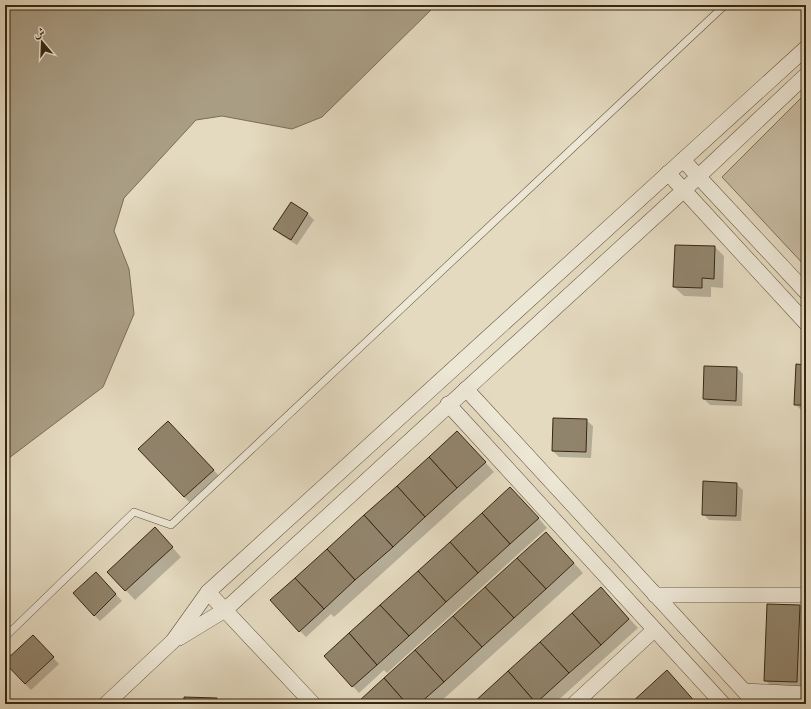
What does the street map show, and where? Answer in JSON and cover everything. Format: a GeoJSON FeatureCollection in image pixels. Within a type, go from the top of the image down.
{"type":"FeatureCollection","features":[{"type":"Feature","properties":{"kind":"street"},"geometry":{"type":"LineString","coordinates":[[106,704],[173,641],[208,592],[806,48]]}},
{"type":"Feature","properties":{"kind":"street"},"geometry":{"type":"LineString","coordinates":[[173,641],[225,610],[448,404],[684,190],[806,75]]}},
{"type":"Feature","properties":{"kind":"street"},"geometry":{"type":"LineString","coordinates":[[683,160],[806,292]]}},
{"type":"Feature","properties":{"kind":"street"},"geometry":{"type":"LineString","coordinates":[[668,173],[806,323]]}},
{"type":"Feature","properties":{"kind":"street"},"geometry":{"type":"LineString","coordinates":[[487,338],[503,355]]}},
{"type":"Feature","properties":{"kind":"street"},"geometry":{"type":"LineString","coordinates":[[466,389],[756,704]]}},
{"type":"Feature","properties":{"kind":"street"},"geometry":{"type":"LineString","coordinates":[[448,404],[723,704]]}},
{"type":"Feature","properties":{"kind":"street"},"geometry":{"type":"LineString","coordinates":[[397,420],[413,437]]}},
{"type":"Feature","properties":{"kind":"street"},"geometry":{"type":"LineString","coordinates":[[249,554],[266,572]]}},
{"type":"Feature","properties":{"kind":"street"},"geometry":{"type":"LineString","coordinates":[[622,594],[640,578]]}},
{"type":"Feature","properties":{"kind":"street"},"geometry":{"type":"LineString","coordinates":[[208,592],[313,704]]}},
{"type":"Feature","properties":{"kind":"street"},"geometry":{"type":"LineString","coordinates":[[655,595],[806,595]]}},
{"type":"Feature","properties":{"kind":"street"},"geometry":{"type":"LineString","coordinates":[[574,704],[654,630]]}},
{"type":"Feature","properties":{"kind":"street"},"geometry":{"type":"LineString","coordinates":[[745,691],[806,694]]}},
{"type":"Feature","properties":{"kind":"lane"},"geometry":{"type":"LineString","coordinates":[[5,637],[134,512],[171,525],[725,5]]}},
{"type":"Feature","properties":{"kind":"shaded area"},"geometry":{"type":"Polygon","coordinates":[[[5,5],[436,5],[322,117],[292,129],[222,116],[196,120],[124,198],[114,231],[129,269],[134,314],[103,387],[5,461],[5,5]]]}},
{"type":"Feature","properties":{"kind":"shaded area"},"geometry":{"type":"Polygon","coordinates":[[[806,93],[806,267],[722,177],[806,93]]]}},
{"type":"Feature","properties":{"kind":"building"},"geometry":{"type":"Polygon","coordinates":[[[291,202],[308,213],[291,240],[273,229],[291,202]]]}},
{"type":"Feature","properties":{"kind":"building"},"geometry":{"type":"Polygon","coordinates":[[[675,245],[715,246],[714,279],[702,278],[702,288],[673,287],[675,245]]]}},
{"type":"Feature","properties":{"kind":"building"},"geometry":{"type":"Polygon","coordinates":[[[796,364],[806,365],[806,405],[794,405],[796,364]]]}},
{"type":"Feature","properties":{"kind":"building"},"geometry":{"type":"Polygon","coordinates":[[[704,366],[737,367],[736,401],[703,399],[704,366]]]}},
{"type":"Feature","properties":{"kind":"building"},"geometry":{"type":"Polygon","coordinates":[[[553,418],[587,419],[586,452],[552,451],[553,418]]]}},
{"type":"Feature","properties":{"kind":"building"},"geometry":{"type":"Polygon","coordinates":[[[168,421],[214,470],[184,497],[138,449],[168,421]]]}},
{"type":"Feature","properties":{"kind":"building"},"geometry":{"type":"Polygon","coordinates":[[[457,431],[486,462],[457,488],[429,457],[457,431]]]}},
{"type":"Feature","properties":{"kind":"building"},"geometry":{"type":"Polygon","coordinates":[[[429,457],[457,488],[425,517],[397,486],[429,457]]]}},
{"type":"Feature","properties":{"kind":"building"},"geometry":{"type":"Polygon","coordinates":[[[703,481],[737,483],[736,516],[702,515],[703,481]]]}},
{"type":"Feature","properties":{"kind":"building"},"geometry":{"type":"Polygon","coordinates":[[[397,486],[425,517],[393,547],[364,515],[397,486]]]}},
{"type":"Feature","properties":{"kind":"building"},"geometry":{"type":"Polygon","coordinates":[[[510,487],[539,518],[510,544],[482,513],[510,487]]]}},
{"type":"Feature","properties":{"kind":"building"},"geometry":{"type":"Polygon","coordinates":[[[482,513],[510,544],[478,573],[450,542],[482,513]]]}},
{"type":"Feature","properties":{"kind":"building"},"geometry":{"type":"Polygon","coordinates":[[[364,515],[393,547],[355,580],[327,549],[364,515]]]}},
{"type":"Feature","properties":{"kind":"building"},"geometry":{"type":"Polygon","coordinates":[[[155,527],[173,547],[125,591],[107,572],[155,527]]]}},
{"type":"Feature","properties":{"kind":"building"},"geometry":{"type":"Polygon","coordinates":[[[546,532],[574,563],[546,589],[517,558],[546,532]]]}},
{"type":"Feature","properties":{"kind":"building"},"geometry":{"type":"Polygon","coordinates":[[[450,542],[478,573],[446,602],[418,571],[450,542]]]}},
{"type":"Feature","properties":{"kind":"building"},"geometry":{"type":"Polygon","coordinates":[[[327,549],[355,580],[324,609],[295,578],[327,549]]]}},
{"type":"Feature","properties":{"kind":"building"},"geometry":{"type":"Polygon","coordinates":[[[517,558],[546,589],[514,618],[485,587],[517,558]]]}},
{"type":"Feature","properties":{"kind":"building"},"geometry":{"type":"Polygon","coordinates":[[[418,571],[446,602],[409,636],[380,605],[418,571]]]}},
{"type":"Feature","properties":{"kind":"building"},"geometry":{"type":"Polygon","coordinates":[[[96,572],[116,594],[94,616],[73,593],[96,572]]]}},
{"type":"Feature","properties":{"kind":"building"},"geometry":{"type":"Polygon","coordinates":[[[295,578],[324,609],[299,632],[270,600],[295,578]]]}},
{"type":"Feature","properties":{"kind":"building"},"geometry":{"type":"Polygon","coordinates":[[[485,587],[514,618],[482,647],[453,616],[485,587]]]}},
{"type":"Feature","properties":{"kind":"building"},"geometry":{"type":"Polygon","coordinates":[[[601,587],[629,619],[601,645],[572,613],[601,587]]]}},
{"type":"Feature","properties":{"kind":"building"},"geometry":{"type":"Polygon","coordinates":[[[767,604],[800,605],[797,682],[764,681],[767,604]]]}},
{"type":"Feature","properties":{"kind":"building"},"geometry":{"type":"Polygon","coordinates":[[[380,605],[409,636],[377,665],[349,633],[380,605]]]}},
{"type":"Feature","properties":{"kind":"building"},"geometry":{"type":"Polygon","coordinates":[[[572,613],[601,645],[569,673],[540,642],[572,613]]]}},
{"type":"Feature","properties":{"kind":"building"},"geometry":{"type":"Polygon","coordinates":[[[453,616],[482,647],[444,682],[415,650],[453,616]]]}},
{"type":"Feature","properties":{"kind":"building"},"geometry":{"type":"Polygon","coordinates":[[[349,633],[377,665],[352,687],[324,656],[349,633]]]}},
{"type":"Feature","properties":{"kind":"building"},"geometry":{"type":"Polygon","coordinates":[[[33,635],[54,657],[25,684],[5,663],[5,661],[33,635]]]}},
{"type":"Feature","properties":{"kind":"building"},"geometry":{"type":"Polygon","coordinates":[[[540,642],[569,673],[536,703],[508,671],[540,642]]]}},
{"type":"Feature","properties":{"kind":"building"},"geometry":{"type":"Polygon","coordinates":[[[415,650],[444,682],[419,704],[407,704],[384,678],[415,650]]]}},
{"type":"Feature","properties":{"kind":"building"},"geometry":{"type":"Polygon","coordinates":[[[667,670],[697,704],[630,704],[667,670]]]}},
{"type":"Feature","properties":{"kind":"building"},"geometry":{"type":"Polygon","coordinates":[[[508,671],[536,703],[535,704],[472,704],[508,671]]]}},
{"type":"Feature","properties":{"kind":"building"},"geometry":{"type":"Polygon","coordinates":[[[384,678],[407,704],[361,704],[359,701],[384,678]]]}},
{"type":"Feature","properties":{"kind":"building"},"geometry":{"type":"Polygon","coordinates":[[[184,697],[217,698],[217,704],[184,704],[184,697]]]}}]}
